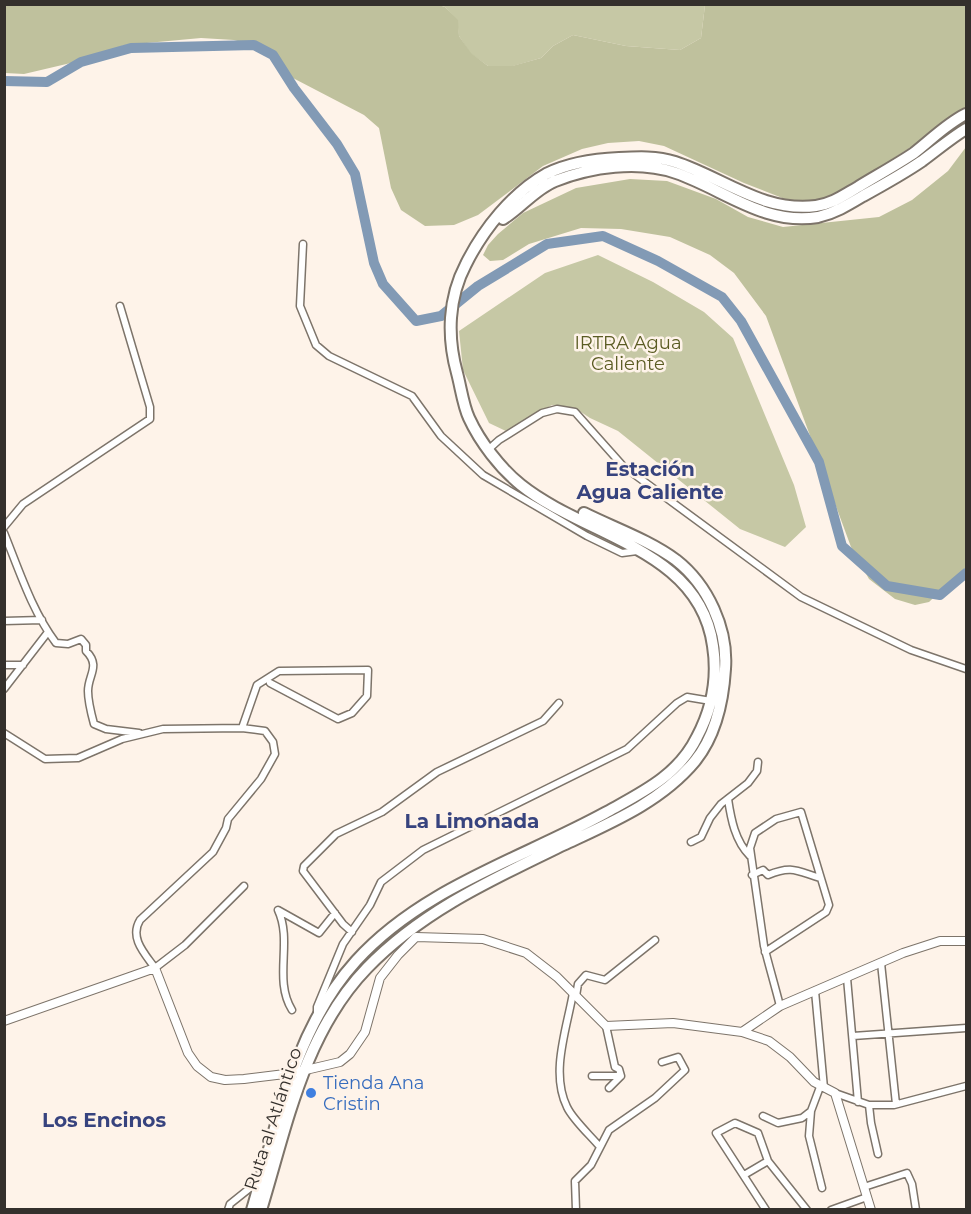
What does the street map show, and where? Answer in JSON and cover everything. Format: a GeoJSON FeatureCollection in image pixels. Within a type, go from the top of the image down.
{"type":"FeatureCollection","features":[{"type":"Feature","properties":{"kind":"highway","name":"Ruta al Atlántico"},"geometry":{"type":"LineString","coordinates":[[252,1209],[318,1017],[356,961],[399,922],[453,888],[580,826],[659,783],[676,768],[695,742],[708,714],[711,701],[715,661],[712,633],[707,616],[697,598],[678,578],[659,563],[539,498],[517,482],[467,413],[451,342],[450,317],[453,295],[467,261],[490,226],[518,196],[547,174],[568,166],[609,159],[657,157],[678,163],[775,205],[793,208],[828,204],[913,153],[951,122],[966,114]]}},
{"type":"Feature","properties":{"kind":"highway","name":"Ruta al Atlántico"},"geometry":{"type":"LineString","coordinates":[[490,226],[553,182],[581,173],[629,166],[676,173],[752,208],[782,217],[816,217],[833,213],[896,178],[966,129]]}},
{"type":"Feature","properties":{"kind":"highway","name":"Ruta al Atlántico"},"geometry":{"type":"LineString","coordinates":[[261,1209],[298,1072],[340,1001],[362,974],[396,942],[459,897],[652,800],[696,761],[720,710],[726,659],[722,631],[714,608],[692,576],[676,560],[658,549],[545,495],[523,479],[490,447]]}},
{"type":"Feature","properties":{"kind":"street"},"geometry":{"type":"LineString","coordinates":[[303,244],[300,306],[316,345],[329,356],[412,396],[441,436],[483,475],[587,536],[621,553],[638,550]]}},
{"type":"Feature","properties":{"kind":"street"},"geometry":{"type":"LineString","coordinates":[[4,527],[23,504],[150,418],[150,407],[120,306]]}},
{"type":"Feature","properties":{"kind":"street"},"geometry":{"type":"LineString","coordinates":[[490,447],[543,413],[557,409],[575,412],[623,466],[801,597],[910,650],[966,669]]}},
{"type":"Feature","properties":{"kind":"street"},"geometry":{"type":"LineString","coordinates":[[4,533],[27,589],[48,632],[56,643],[68,644],[81,639],[86,645],[86,651],[90,655],[94,668],[88,688],[94,724],[106,729],[142,734]]}},
{"type":"Feature","properties":{"kind":"street"},"geometry":{"type":"LineString","coordinates":[[4,621],[42,620]]}},
{"type":"Feature","properties":{"kind":"street"},"geometry":{"type":"LineString","coordinates":[[4,689],[48,632]]}},
{"type":"Feature","properties":{"kind":"street"},"geometry":{"type":"LineString","coordinates":[[4,666],[23,665]]}},
{"type":"Feature","properties":{"kind":"street"},"geometry":{"type":"LineString","coordinates":[[242,728],[257,685],[279,671],[368,670],[367,696],[352,713],[338,719],[270,683]]}},
{"type":"Feature","properties":{"kind":"street"},"geometry":{"type":"LineString","coordinates":[[318,1017],[317,1007],[343,944],[370,905],[381,882],[423,850],[627,749],[676,703],[687,697],[711,701]]}},
{"type":"Feature","properties":{"kind":"street"},"geometry":{"type":"LineString","coordinates":[[352,932],[334,913],[303,871],[304,866],[336,834],[382,812],[437,772],[543,721],[560,703]]}},
{"type":"Feature","properties":{"kind":"street"},"geometry":{"type":"LineString","coordinates":[[4,733],[45,759],[78,758],[122,739],[162,729],[242,728],[265,731],[273,742],[276,754],[261,779],[228,819],[226,828],[213,852],[161,899],[136,926],[136,935],[141,948],[155,968],[188,1053],[197,1066],[211,1077],[225,1080],[298,1072],[340,1062],[350,1053],[365,1032],[380,978],[416,937],[483,939],[526,953],[544,965],[606,1026],[615,1067],[619,1069],[621,1076]]}},
{"type":"Feature","properties":{"kind":"street"},"geometry":{"type":"LineString","coordinates":[[691,842],[701,837],[710,818],[748,783],[757,771],[758,762]]}},
{"type":"Feature","properties":{"kind":"street"},"geometry":{"type":"LineString","coordinates":[[728,799],[735,834],[750,857]]}},
{"type":"Feature","properties":{"kind":"street"},"geometry":{"type":"LineString","coordinates":[[765,952],[825,912],[829,905],[801,812],[776,819],[755,833],[750,848],[752,875],[765,952],[780,1006]]}},
{"type":"Feature","properties":{"kind":"street"},"geometry":{"type":"LineString","coordinates":[[752,875],[763,870],[768,875],[784,868],[795,868],[820,878]]}},
{"type":"Feature","properties":{"kind":"street"},"geometry":{"type":"LineString","coordinates":[[4,1021],[155,968],[184,945],[244,886]]}},
{"type":"Feature","properties":{"kind":"street"},"geometry":{"type":"LineString","coordinates":[[292,1010],[285,999],[282,988],[284,928],[278,910],[319,933],[334,913]]}},
{"type":"Feature","properties":{"kind":"street"},"geometry":{"type":"LineString","coordinates":[[600,1147],[567,1108],[563,1092],[560,1057],[575,994],[578,984],[586,975],[605,980],[655,940]]}},
{"type":"Feature","properties":{"kind":"street"},"geometry":{"type":"LineString","coordinates":[[742,1032],[780,1006],[881,963],[940,941],[966,941]]}},
{"type":"Feature","properties":{"kind":"street"},"geometry":{"type":"LineString","coordinates":[[881,963],[896,1104]]}},
{"type":"Feature","properties":{"kind":"street"},"geometry":{"type":"LineString","coordinates":[[847,978],[858,1102]]}},
{"type":"Feature","properties":{"kind":"street"},"geometry":{"type":"LineString","coordinates":[[815,991],[822,1087],[811,1112],[809,1136],[822,1188]]}},
{"type":"Feature","properties":{"kind":"street"},"geometry":{"type":"LineString","coordinates":[[606,1026],[672,1023],[742,1032],[769,1041],[822,1087],[869,1105],[896,1104],[966,1086]]}},
{"type":"Feature","properties":{"kind":"street"},"geometry":{"type":"LineString","coordinates":[[853,1036],[966,1028]]}},
{"type":"Feature","properties":{"kind":"street"},"geometry":{"type":"LineString","coordinates":[[576,1209],[575,1181],[591,1165],[609,1130],[655,1098],[685,1070],[678,1057],[662,1062]]}},
{"type":"Feature","properties":{"kind":"street"},"geometry":{"type":"LineString","coordinates":[[592,1076],[621,1076]]}},
{"type":"Feature","properties":{"kind":"street"},"geometry":{"type":"LineString","coordinates":[[609,1088],[621,1076]]}},
{"type":"Feature","properties":{"kind":"street"},"geometry":{"type":"LineString","coordinates":[[835,1093],[871,1209]]}},
{"type":"Feature","properties":{"kind":"street"},"geometry":{"type":"LineString","coordinates":[[869,1105],[879,1154]]}},
{"type":"Feature","properties":{"kind":"street"},"geometry":{"type":"LineString","coordinates":[[763,1116],[778,1123],[802,1118],[811,1112]]}},
{"type":"Feature","properties":{"kind":"street"},"geometry":{"type":"LineString","coordinates":[[766,1209],[716,1133],[735,1123],[758,1133],[768,1161],[807,1209]]}},
{"type":"Feature","properties":{"kind":"street"},"geometry":{"type":"LineString","coordinates":[[744,1175],[768,1161]]}},
{"type":"Feature","properties":{"kind":"street"},"geometry":{"type":"LineString","coordinates":[[864,1187],[907,1173],[912,1184],[916,1209]]}},
{"type":"Feature","properties":{"kind":"street"},"geometry":{"type":"LineString","coordinates":[[228,1209],[230,1204],[261,1180]]}},
{"type":"Feature","properties":{"kind":"street"},"geometry":{"type":"LineString","coordinates":[[831,1209],[867,1197]]}},
{"type":"Feature","properties":{"kind":"green space"},"geometry":{"type":"Polygon","coordinates":[[[4,5],[439,5],[445,7],[458,20],[459,36],[471,53],[488,66],[512,66],[541,58],[553,46],[573,35],[626,46],[680,50],[701,38],[705,5],[966,5],[966,111],[848,188],[826,199],[809,202],[790,201],[744,183],[664,146],[639,141],[608,143],[582,149],[543,166],[478,215],[454,225],[425,226],[401,210],[391,188],[379,128],[364,115],[291,77],[277,62],[256,46],[234,40],[201,38],[125,45],[75,62],[24,74],[5,73],[4,5]]]}},
{"type":"Feature","properties":{"kind":"green space"},"geometry":{"type":"Polygon","coordinates":[[[439,5],[705,5],[701,38],[680,50],[626,46],[573,35],[553,46],[541,58],[513,66],[488,66],[470,53],[459,36],[457,20],[445,7],[439,5]]]}},
{"type":"Feature","properties":{"kind":"green space"},"geometry":{"type":"Polygon","coordinates":[[[966,147],[966,567],[929,602],[915,605],[895,599],[869,579],[851,547],[766,316],[734,273],[710,255],[670,237],[621,229],[581,228],[529,244],[503,260],[490,261],[483,255],[498,234],[523,213],[576,188],[630,179],[667,181],[716,199],[748,217],[783,227],[879,217],[912,200],[948,171],[966,147]]]}},
{"type":"Feature","properties":{"kind":"green space","name":"IRTRA Agua Caliente"},"geometry":{"type":"Polygon","coordinates":[[[598,255],[653,282],[704,312],[733,338],[794,485],[806,527],[785,547],[740,529],[618,431],[575,408],[552,405],[520,422],[508,432],[489,423],[463,370],[459,331],[545,273],[598,255]]]}},
{"type":"Feature","properties":{"kind":"waterway"},"geometry":{"type":"LineString","coordinates":[[4,81],[47,82],[81,62],[131,48],[254,45],[273,55],[294,88],[337,144],[355,174],[374,263],[383,284],[416,321],[441,316],[478,286],[547,244],[603,236],[658,261],[722,297],[741,321],[819,462],[842,546],[887,586],[940,595],[966,573]]}},
{"type":"Feature","properties":{"kind":"place","name":"Tienda Ana Cristin"},"geometry":{"type":"Point","coordinates":[311,1093]}},
{"type":"Feature","properties":{"kind":"district","name":"Estación Agua Caliente"},"geometry":{"type":"Point","coordinates":[650,480]}},
{"type":"Feature","properties":{"kind":"district","name":"La Limonada"},"geometry":{"type":"Point","coordinates":[472,821]}},
{"type":"Feature","properties":{"kind":"district","name":"Los Encinos"},"geometry":{"type":"Point","coordinates":[104,1120]}}]}
